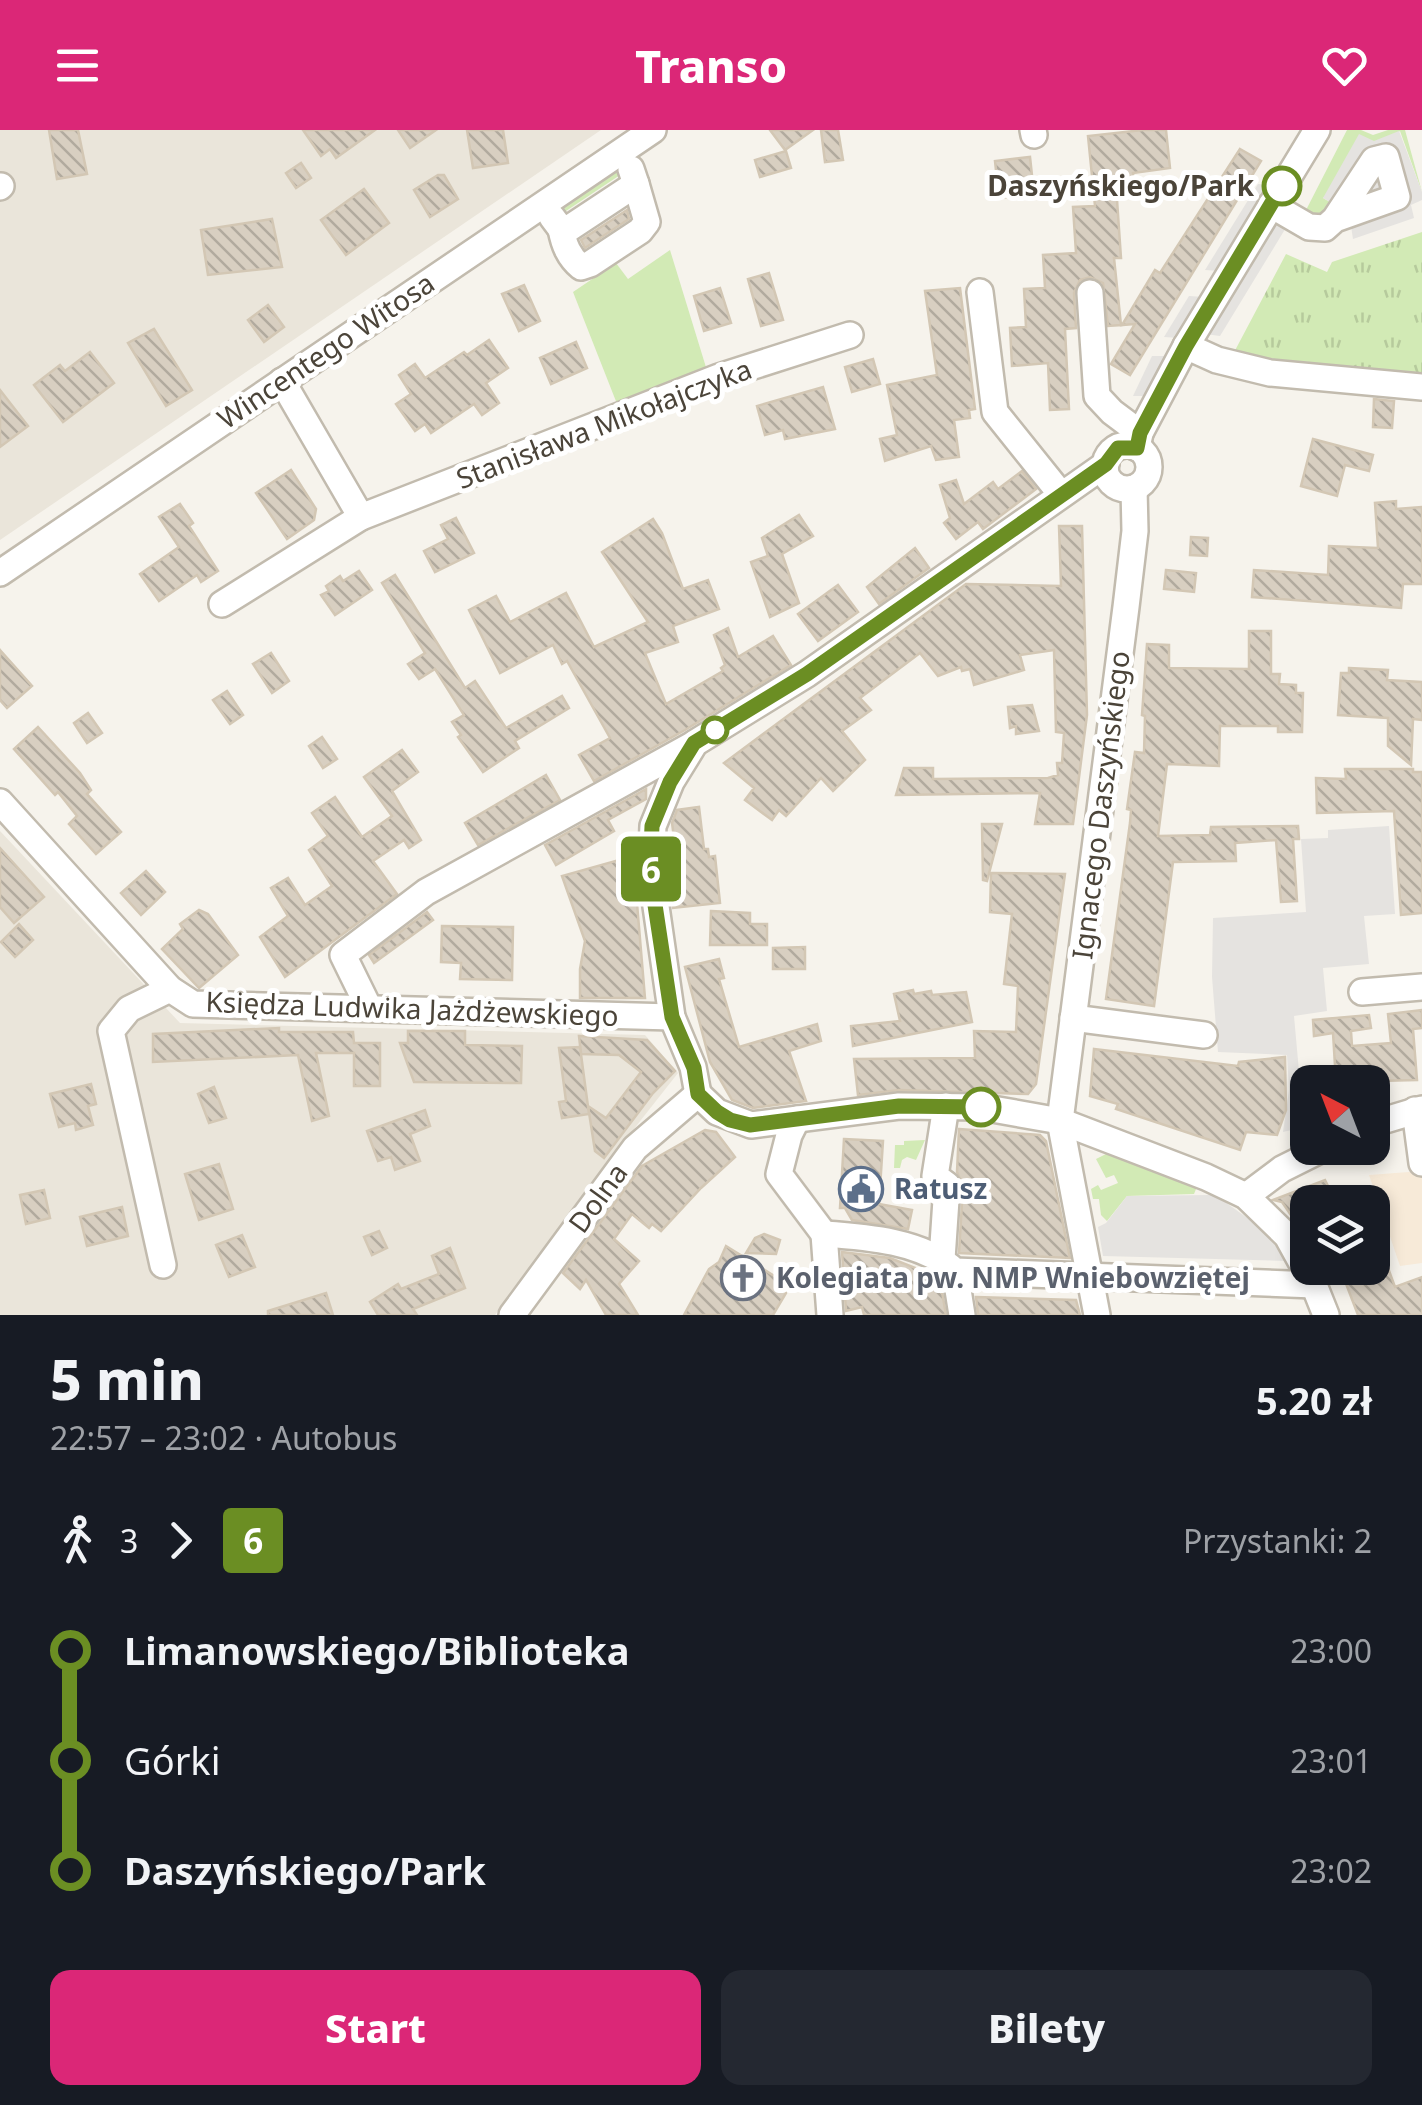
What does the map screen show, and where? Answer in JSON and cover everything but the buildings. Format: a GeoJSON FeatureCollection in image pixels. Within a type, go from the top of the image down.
{"type":"FeatureCollection","features":[{"type":"Feature","properties":{"kind":"street","name":"Wincentego Witosa"},"geometry":{"type":"LineString","coordinates":[[0,573],[282,382],[630,169],[653,130]]}},
{"type":"Feature","properties":{"kind":"street"},"geometry":{"type":"LineString","coordinates":[[1294,168],[1304,130]]}},
{"type":"Feature","properties":{"kind":"street"},"geometry":{"type":"LineString","coordinates":[[369,1008],[343,955],[426,892],[694,743],[807,674],[1106,464],[1118,448],[1139,440],[1186,346],[1318,130]]}},
{"type":"Feature","properties":{"kind":"street"},"geometry":{"type":"LineString","coordinates":[[630,169],[647,222],[640,231],[581,267],[574,261],[553,219],[568,230],[630,169]]}},
{"type":"Feature","properties":{"kind":"street"},"geometry":{"type":"LineString","coordinates":[[1271,205],[1310,227],[1326,228],[1335,219]]}},
{"type":"Feature","properties":{"kind":"street"},"geometry":{"type":"LineString","coordinates":[[980,292],[995,412],[1060,493]]}},
{"type":"Feature","properties":{"kind":"street"},"geometry":{"type":"LineString","coordinates":[[1090,293],[1098,396],[1139,440],[1149,465],[1145,479],[1126,489],[1113,484],[1106,464]]}},
{"type":"Feature","properties":{"kind":"street","name":"Stanisława Mikołajczyka"},"geometry":{"type":"LineString","coordinates":[[222,604],[361,517],[719,377],[850,336]]}},
{"type":"Feature","properties":{"kind":"street"},"geometry":{"type":"LineString","coordinates":[[1186,346],[1218,360],[1270,372],[1422,387]]}},
{"type":"Feature","properties":{"kind":"street"},"geometry":{"type":"LineString","coordinates":[[282,382],[361,517]]}},
{"type":"Feature","properties":{"kind":"street","name":"Ignacego Daszyńskiego"},"geometry":{"type":"LineString","coordinates":[[1097,1315],[1060,1122],[1135,531],[1134,488]]}},
{"type":"Feature","properties":{"kind":"street"},"geometry":{"type":"LineString","coordinates":[[694,743],[670,782],[652,826],[650,872],[672,1017],[694,1068],[698,1094],[717,1112],[750,1125],[899,1106],[981,1107],[1060,1122],[1246,1196],[1290,1241]]}},
{"type":"Feature","properties":{"kind":"street","name":"Księdza Ludwika Jażdżewskiego"},"geometry":{"type":"LineString","coordinates":[[0,802],[170,988],[193,1004],[672,1017]]}},
{"type":"Feature","properties":{"kind":"street"},"geometry":{"type":"LineString","coordinates":[[1362,992],[1422,987]]}},
{"type":"Feature","properties":{"kind":"street"},"geometry":{"type":"LineString","coordinates":[[163,1265],[111,1031],[129,1008],[170,988]]}},
{"type":"Feature","properties":{"kind":"street"},"geometry":{"type":"LineString","coordinates":[[1073,1018],[1204,1035]]}},
{"type":"Feature","properties":{"kind":"street","name":"Dolna"},"geometry":{"type":"LineString","coordinates":[[512,1315],[635,1148],[698,1094]]}},
{"type":"Feature","properties":{"kind":"street"},"geometry":{"type":"LineString","coordinates":[[946,1106],[935,1176],[947,1185],[949,1265],[962,1315]]}},
{"type":"Feature","properties":{"kind":"street"},"geometry":{"type":"LineString","coordinates":[[1390,1118],[1419,1109],[1422,1163]]}},
{"type":"Feature","properties":{"kind":"street"},"geometry":{"type":"LineString","coordinates":[[798,1118],[789,1134],[779,1174],[824,1234],[830,1315]]}},
{"type":"Feature","properties":{"kind":"street"},"geometry":{"type":"LineString","coordinates":[[1246,1196],[1292,1165]]}},
{"type":"Feature","properties":{"kind":"street"},"geometry":{"type":"LineString","coordinates":[[824,1234],[918,1249],[949,1265],[1090,1277],[1290,1283]]}},
{"type":"Feature","properties":{"kind":"street"},"geometry":{"type":"LineString","coordinates":[[1314,1285],[1326,1315]]}},
{"type":"Feature","properties":{"kind":"shaded area"},"geometry":{"type":"Polygon","coordinates":[[[0,130],[601,130],[0,540],[0,130]]]}},
{"type":"Feature","properties":{"kind":"shaded area"},"geometry":{"type":"Polygon","coordinates":[[[1399,131],[1422,200],[1411,205],[1414,218],[1353,239],[1349,213],[1323,198],[1359,134],[1374,141],[1399,131]]]}},
{"type":"Feature","properties":{"kind":"shaded area"},"geometry":{"type":"Polygon","coordinates":[[[1258,184],[1273,185],[1220,271],[1205,270],[1258,184]]]}},
{"type":"Feature","properties":{"kind":"shaded area"},"geometry":{"type":"Polygon","coordinates":[[[1271,225],[1287,226],[1220,336],[1205,334],[1271,225]]]}},
{"type":"Feature","properties":{"kind":"shaded area"},"geometry":{"type":"Polygon","coordinates":[[[1189,296],[1204,297],[1179,338],[1164,337],[1189,296]]]}},
{"type":"Feature","properties":{"kind":"shaded area"},"geometry":{"type":"Polygon","coordinates":[[[1152,356],[1168,356],[1148,396],[1133,396],[1152,356]]]}},
{"type":"Feature","properties":{"kind":"shaded area"},"geometry":{"type":"Polygon","coordinates":[[[1389,826],[1395,914],[1364,916],[1369,964],[1323,968],[1327,1011],[1294,1016],[1298,1065],[1290,1065],[1290,1130],[1283,1132],[1289,1090],[1287,1055],[1218,1052],[1212,977],[1213,918],[1306,912],[1301,839],[1328,838],[1328,830],[1389,826]]]}},
{"type":"Feature","properties":{"kind":"shaded area"},"geometry":{"type":"Polygon","coordinates":[[[0,831],[180,1023],[645,1035],[678,1073],[495,1315],[0,1315],[0,831]]]}},
{"type":"Feature","properties":{"kind":"shaded area"},"geometry":{"type":"Polygon","coordinates":[[[1422,1171],[1422,1263],[1400,1266],[1390,1237],[1390,1185],[1372,1185],[1369,1175],[1422,1171]]]}},
{"type":"Feature","properties":{"kind":"shaded area"},"geometry":{"type":"Polygon","coordinates":[[[1211,1192],[1260,1227],[1288,1261],[1103,1256],[1098,1227],[1106,1223],[1127,1196],[1211,1192]]]}},
{"type":"Feature","properties":{"kind":"green space"},"geometry":{"type":"Polygon","coordinates":[[[1347,130],[1373,135],[1405,130],[1422,192],[1400,131],[1323,198],[1335,205],[1324,218],[1304,214],[1347,130]]]}},
{"type":"Feature","properties":{"kind":"green space"},"geometry":{"type":"Polygon","coordinates":[[[615,169],[623,173],[560,215],[561,206],[615,169]]]}},
{"type":"Feature","properties":{"kind":"green space"},"geometry":{"type":"Polygon","coordinates":[[[1422,232],[1422,381],[1231,358],[1286,254],[1327,272],[1332,262],[1422,232]]]}},
{"type":"Feature","properties":{"kind":"green space"},"geometry":{"type":"Polygon","coordinates":[[[670,250],[709,377],[621,414],[573,292],[616,263],[628,279],[670,250]]]}},
{"type":"Feature","properties":{"kind":"green space"},"geometry":{"type":"Polygon","coordinates":[[[925,1140],[916,1160],[907,1157],[900,1168],[894,1168],[895,1145],[925,1140]]]}},
{"type":"Feature","properties":{"kind":"green space"},"geometry":{"type":"Polygon","coordinates":[[[1110,1152],[1198,1184],[1194,1194],[1127,1196],[1107,1221],[1091,1189],[1098,1185],[1101,1190],[1118,1183],[1114,1175],[1106,1178],[1096,1159],[1110,1152]]]}},
{"type":"Feature","properties":{"kind":"bus line","name":"6"},"geometry":{"type":"LineString","coordinates":[[981,1107],[899,1106],[750,1125],[717,1112],[698,1094],[694,1068],[672,1017],[650,872],[652,826],[670,782],[694,743],[807,674],[1106,464],[1118,448],[1137,448],[1140,433],[1186,346],[1282,186]]}},
{"type":"Feature","properties":{"kind":"place","name":"Daszyńskiego/Park"},"geometry":{"type":"Point","coordinates":[1282,186]}},
{"type":"Feature","properties":{"kind":"place","name":"Ratusz"},"geometry":{"type":"Point","coordinates":[861,1189]}},
{"type":"Feature","properties":{"kind":"place","name":"Kolegiata pw. NMP Wniebowziętej"},"geometry":{"type":"Point","coordinates":[743,1278]}}]}
